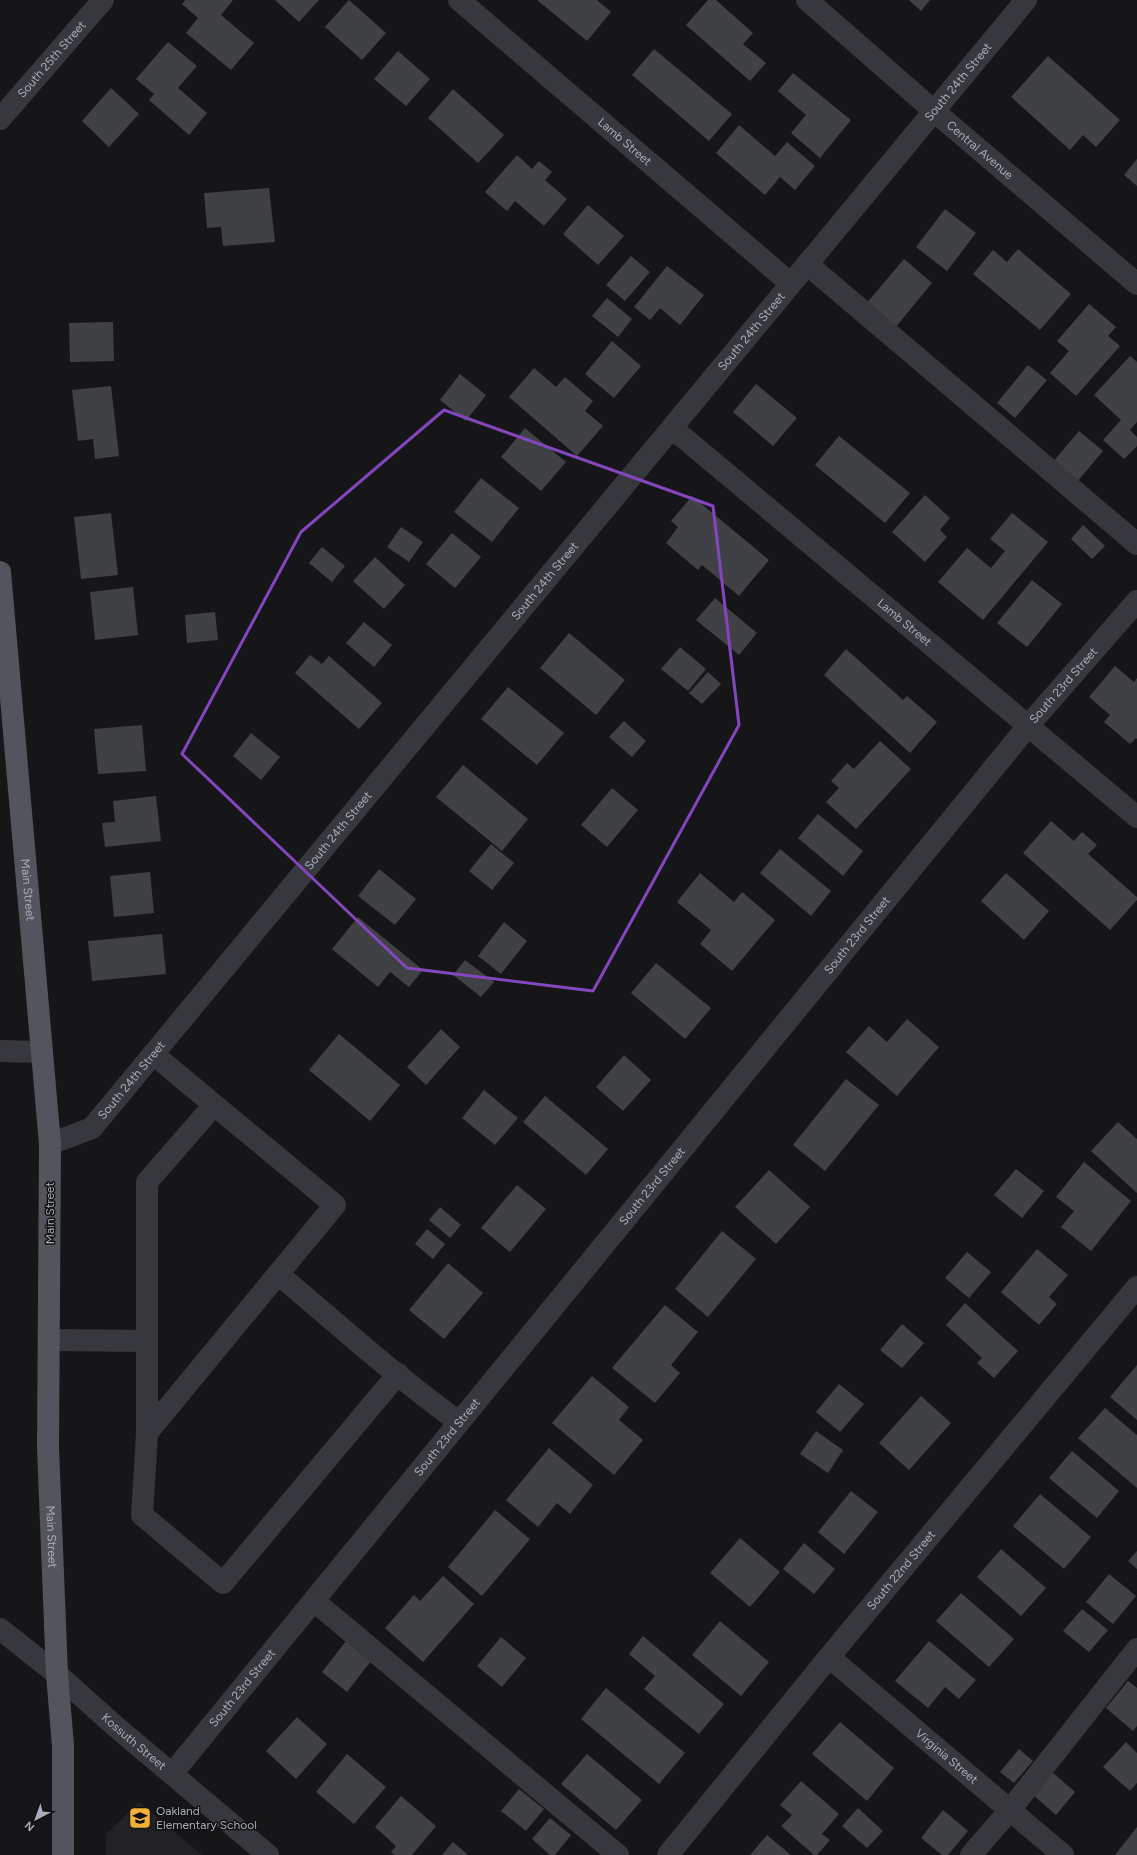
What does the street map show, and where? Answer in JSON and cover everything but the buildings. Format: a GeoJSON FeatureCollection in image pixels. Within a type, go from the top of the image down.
{"type":"FeatureCollection","features":[{"type":"Feature","properties":{"kind":"main road","name":"Main Street"},"geometry":{"type":"LineString","coordinates":[[0,572],[50,1144],[48,1448],[57,1674],[64,1746],[63,1855]]}},
{"type":"Feature","properties":{"kind":"street","name":"South 25th Street"},"geometry":{"type":"LineString","coordinates":[[0,119],[103,0]]}},
{"type":"Feature","properties":{"kind":"street","name":"Lamb Street"},"geometry":{"type":"LineString","coordinates":[[459,0],[790,283]]}},
{"type":"Feature","properties":{"kind":"street","name":"Central Avenue"},"geometry":{"type":"LineString","coordinates":[[807,0],[934,111],[1137,284]]}},
{"type":"Feature","properties":{"kind":"street","name":"South 24th Street"},"geometry":{"type":"LineString","coordinates":[[50,1144],[92,1128],[672,428],[790,283],[1026,0]]}},
{"type":"Feature","properties":{"kind":"street"},"geometry":{"type":"LineString","coordinates":[[807,264],[1137,544]]}},
{"type":"Feature","properties":{"kind":"street","name":"Lamb Street"},"geometry":{"type":"LineString","coordinates":[[672,428],[1137,818]]}},
{"type":"Feature","properties":{"kind":"street","name":"South 23rd Street"},"geometry":{"type":"LineString","coordinates":[[172,1774],[1028,726],[1137,601]]}},
{"type":"Feature","properties":{"kind":"street"},"geometry":{"type":"LineString","coordinates":[[0,1051],[42,1052]]}},
{"type":"Feature","properties":{"kind":"street"},"geometry":{"type":"LineString","coordinates":[[146,1433],[335,1205],[153,1054]]}},
{"type":"Feature","properties":{"kind":"street"},"geometry":{"type":"LineString","coordinates":[[214,1105],[147,1182],[146,1433],[142,1515],[223,1583],[398,1374]]}},
{"type":"Feature","properties":{"kind":"street"},"geometry":{"type":"LineString","coordinates":[[278,1274],[398,1374],[460,1422]]}},
{"type":"Feature","properties":{"kind":"street","name":"South 22nd Street"},"geometry":{"type":"LineString","coordinates":[[668,1855],[829,1657],[1137,1287]]}},
{"type":"Feature","properties":{"kind":"street"},"geometry":{"type":"LineString","coordinates":[[48,1340],[147,1341]]}},
{"type":"Feature","properties":{"kind":"street"},"geometry":{"type":"LineString","coordinates":[[314,1600],[618,1855]]}},
{"type":"Feature","properties":{"kind":"street","name":"Kossuth Street"},"geometry":{"type":"LineString","coordinates":[[0,1629],[57,1674],[268,1855]]}},
{"type":"Feature","properties":{"kind":"street"},"geometry":{"type":"LineString","coordinates":[[971,1855],[1010,1810],[1137,1648]]}},
{"type":"Feature","properties":{"kind":"street","name":"Virginia Street"},"geometry":{"type":"LineString","coordinates":[[829,1657],[1063,1855]]}},
{"type":"Feature","properties":{"kind":"highlighted area"},"geometry":{"type":"Polygon","coordinates":[[[444,410],[713,506],[739,725],[593,991],[407,968],[182,754],[301,532],[444,410]]]}},
{"type":"Feature","properties":{"kind":"shaded area","name":"Oakland Elementary School"},"geometry":{"type":"Polygon","coordinates":[[[139,1802],[202,1855],[106,1855],[106,1834],[139,1802]]]}},
{"type":"Feature","properties":{"kind":"place","name":"Oakland Elementary School"},"geometry":{"type":"Point","coordinates":[140,1818]}}]}
